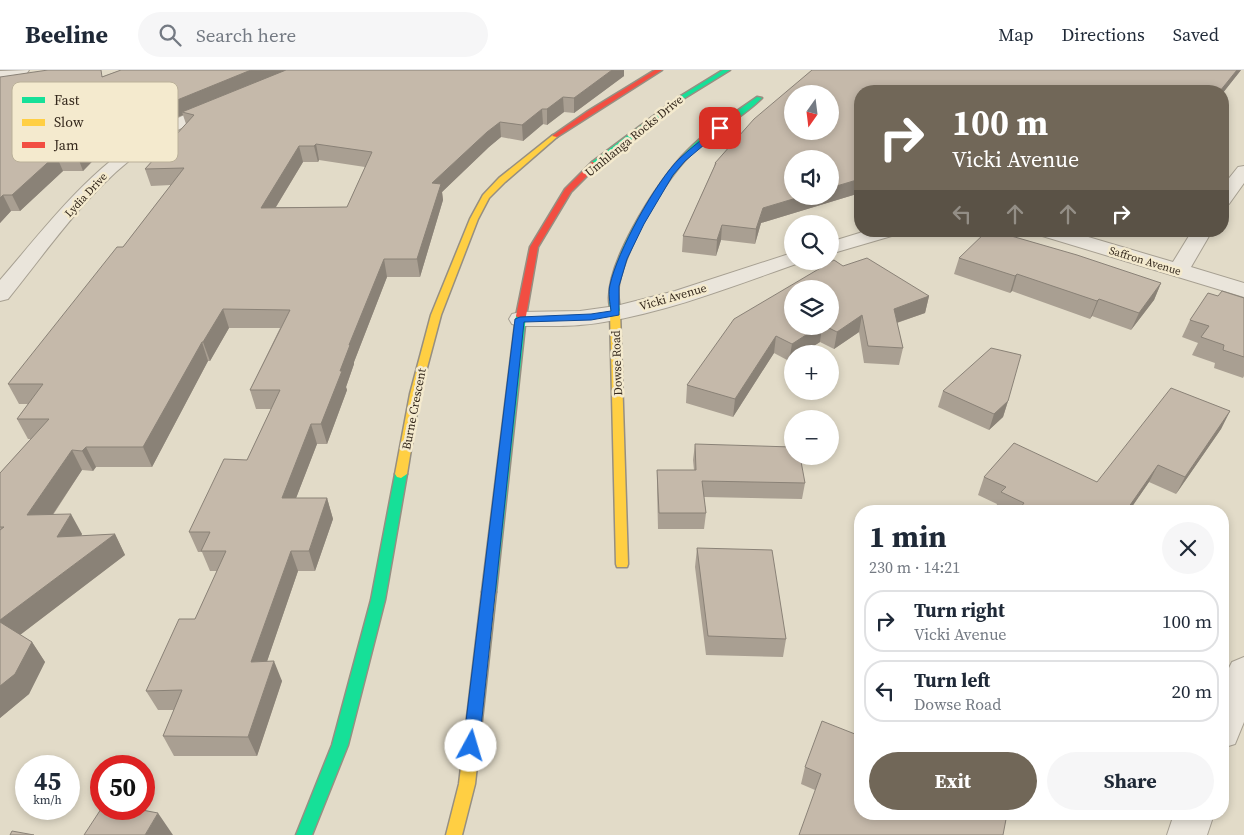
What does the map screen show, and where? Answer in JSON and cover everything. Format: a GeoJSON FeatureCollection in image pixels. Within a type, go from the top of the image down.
{"type":"FeatureCollection","features":[{"type":"Feature","properties":{"kind":"street"},"geometry":{"type":"LineString","coordinates":[[0,74],[22,70]]}},
{"type":"Feature","properties":{"kind":"street","name":"Burne Crescent"},"geometry":{"type":"LineString","coordinates":[[304,835],[340,745],[378,600],[415,394],[436,315],[474,219],[486,197],[502,180],[547,142],[590,112],[659,70]]}},
{"type":"Feature","properties":{"kind":"street","name":"Umhlanga Rocks Drive"},"geometry":{"type":"LineString","coordinates":[[454,835],[467,784],[520,319],[534,247],[568,191],[595,164],[682,98],[727,70]]}},
{"type":"Feature","properties":{"kind":"street","name":"Dowse Road"},"geometry":{"type":"LineString","coordinates":[[622,564],[614,286],[622,259],[663,184],[683,160],[758,98]]}},
{"type":"Feature","properties":{"kind":"street","name":"Lydia Drive"},"geometry":{"type":"LineString","coordinates":[[178,126],[233,101]]}},
{"type":"Feature","properties":{"kind":"street","name":"Lydia Drive"},"geometry":{"type":"LineString","coordinates":[[0,294],[82,197],[119,162]]}},
{"type":"Feature","properties":{"kind":"street"},"geometry":{"type":"LineString","coordinates":[[1229,191],[1244,171]]}},
{"type":"Feature","properties":{"kind":"street"},"geometry":{"type":"LineString","coordinates":[[839,245],[868,237]]}},
{"type":"Feature","properties":{"kind":"street","name":"Saffron Avenue"},"geometry":{"type":"LineString","coordinates":[[1066,237],[1244,290]]}},
{"type":"Feature","properties":{"kind":"street"},"geometry":{"type":"LineString","coordinates":[[1178,270],[1198,237]]}},
{"type":"Feature","properties":{"kind":"street","name":"Vicki Avenue"},"geometry":{"type":"LineString","coordinates":[[520,319],[591,317],[616,313],[784,261]]}},
{"type":"Feature","properties":{"kind":"street"},"geometry":{"type":"LineString","coordinates":[[1229,713],[1244,672]]}},
{"type":"Feature","properties":{"kind":"street"},"geometry":{"type":"LineString","coordinates":[[1188,835],[1192,820]]}},
{"type":"Feature","properties":{"kind":"building"},"geometry":{"type":"Polygon","coordinates":[[[48,70],[101,70],[102,77],[121,70],[251,70],[178,100],[178,82],[12,82],[12,162],[48,162],[12,195],[3,195],[0,198],[0,77],[48,70]]]}},
{"type":"Feature","properties":{"kind":"building"},"geometry":{"type":"Polygon","coordinates":[[[286,70],[612,70],[574,98],[563,97],[547,109],[542,109],[522,125],[500,122],[487,132],[432,183],[441,184],[417,259],[384,259],[349,345],[340,371],[342,371],[321,424],[311,424],[282,498],[327,498],[309,551],[291,551],[251,662],[274,661],[248,737],[163,736],[182,690],[146,691],[179,619],[195,619],[226,551],[201,551],[210,532],[189,532],[224,459],[247,460],[280,390],[250,390],[290,310],[223,309],[202,342],[143,447],[86,447],[82,451],[72,450],[27,515],[71,514],[57,537],[115,534],[0,620],[0,530],[4,527],[0,527],[0,473],[49,419],[17,419],[43,384],[8,384],[117,247],[123,247],[184,168],[145,169],[151,162],[178,162],[178,133],[194,115],[182,112],[286,70]],[[316,144],[314,146],[299,146],[261,208],[347,207],[372,152],[316,144]]]}},
{"type":"Feature","properties":{"kind":"building"},"geometry":{"type":"Polygon","coordinates":[[[812,70],[1237,70],[1225,85],[854,85],[854,181],[839,185],[839,150],[784,150],[784,202],[763,208],[756,229],[722,225],[717,240],[683,236],[716,163],[754,119],[784,94],[784,140],[839,140],[839,85],[794,85],[812,70]]]}},
{"type":"Feature","properties":{"kind":"building"},"geometry":{"type":"Polygon","coordinates":[[[981,237],[1015,237],[1077,255],[1161,283],[1139,313],[1099,299],[1097,301],[1017,274],[1015,276],[959,258],[981,237]]]}},
{"type":"Feature","properties":{"kind":"building"},"geometry":{"type":"Polygon","coordinates":[[[867,258],[929,296],[894,309],[903,348],[868,346],[862,315],[839,331],[839,280],[800,280],[817,270],[839,270],[839,263],[843,266],[867,258]]]}},
{"type":"Feature","properties":{"kind":"building"},"geometry":{"type":"Polygon","coordinates":[[[784,290],[784,335],[806,335],[792,344],[776,336],[735,399],[687,385],[734,319],[784,290]]]}},
{"type":"Feature","properties":{"kind":"building"},"geometry":{"type":"Polygon","coordinates":[[[1222,291],[1244,298],[1244,357],[1223,350],[1224,345],[1201,337],[1209,326],[1190,320],[1208,293],[1218,296],[1222,291]]]}},
{"type":"Feature","properties":{"kind":"building"},"geometry":{"type":"Polygon","coordinates":[[[991,348],[1021,355],[1008,401],[994,414],[943,391],[991,348]]]}},
{"type":"Feature","properties":{"kind":"building"},"geometry":{"type":"Polygon","coordinates":[[[1171,388],[1230,411],[1185,477],[1158,465],[1130,505],[1022,505],[1024,503],[1001,492],[1006,487],[984,477],[1014,443],[1097,482],[1171,388]]]}},
{"type":"Feature","properties":{"kind":"building"},"geometry":{"type":"Polygon","coordinates":[[[695,444],[784,447],[784,465],[802,465],[805,483],[702,481],[706,513],[659,513],[657,470],[696,470],[695,444]]]}},
{"type":"Feature","properties":{"kind":"building"},"geometry":{"type":"Polygon","coordinates":[[[697,548],[772,550],[786,639],[708,636],[697,548]]]}},
{"type":"Feature","properties":{"kind":"building"},"geometry":{"type":"Polygon","coordinates":[[[0,622],[32,642],[15,674],[0,686],[0,622]]]}},
{"type":"Feature","properties":{"kind":"building"},"geometry":{"type":"Polygon","coordinates":[[[822,721],[854,734],[854,820],[1006,820],[1003,835],[799,835],[821,774],[805,767],[822,721]]]}},
{"type":"Feature","properties":{"kind":"building"},"geometry":{"type":"Polygon","coordinates":[[[94,820],[154,820],[145,835],[84,835],[94,820]]]}},
{"type":"Feature","properties":{"kind":"building"},"geometry":{"type":"Polygon","coordinates":[[[12,831],[34,835],[10,835],[12,831]]]}},
{"type":"Feature","properties":{"kind":"traffic: fast"},"geometry":{"type":"LineString","coordinates":[[595,164],[681,98],[727,70]]}},
{"type":"Feature","properties":{"kind":"traffic: fast"},"geometry":{"type":"LineString","coordinates":[[615,311],[614,285],[624,256],[642,220],[663,185],[682,160],[700,143],[759,98]]}},
{"type":"Feature","properties":{"kind":"traffic: fast"},"geometry":{"type":"LineString","coordinates":[[489,592],[521,316]]}},
{"type":"Feature","properties":{"kind":"traffic: fast"},"geometry":{"type":"LineString","coordinates":[[304,835],[340,745],[378,600],[401,474]]}},
{"type":"Feature","properties":{"kind":"traffic: slow"},"geometry":{"type":"LineString","coordinates":[[401,474],[415,394],[436,315],[474,219],[486,197],[502,180],[555,136]]}},
{"type":"Feature","properties":{"kind":"traffic: slow"},"geometry":{"type":"LineString","coordinates":[[615,311],[622,564]]}},
{"type":"Feature","properties":{"kind":"traffic: slow"},"geometry":{"type":"LineString","coordinates":[[454,835],[467,784],[489,592]]}},
{"type":"Feature","properties":{"kind":"traffic: jam"},"geometry":{"type":"LineString","coordinates":[[555,136],[590,112],[659,70]]}},
{"type":"Feature","properties":{"kind":"traffic: jam"},"geometry":{"type":"LineString","coordinates":[[521,316],[534,247],[568,191],[595,164]]}},
{"type":"Feature","properties":{"kind":"route"},"geometry":{"type":"LineString","coordinates":[[471,746],[520,319],[562,319],[616,313],[614,286],[622,259],[640,224],[670,174],[683,160],[720,128]]}}]}
